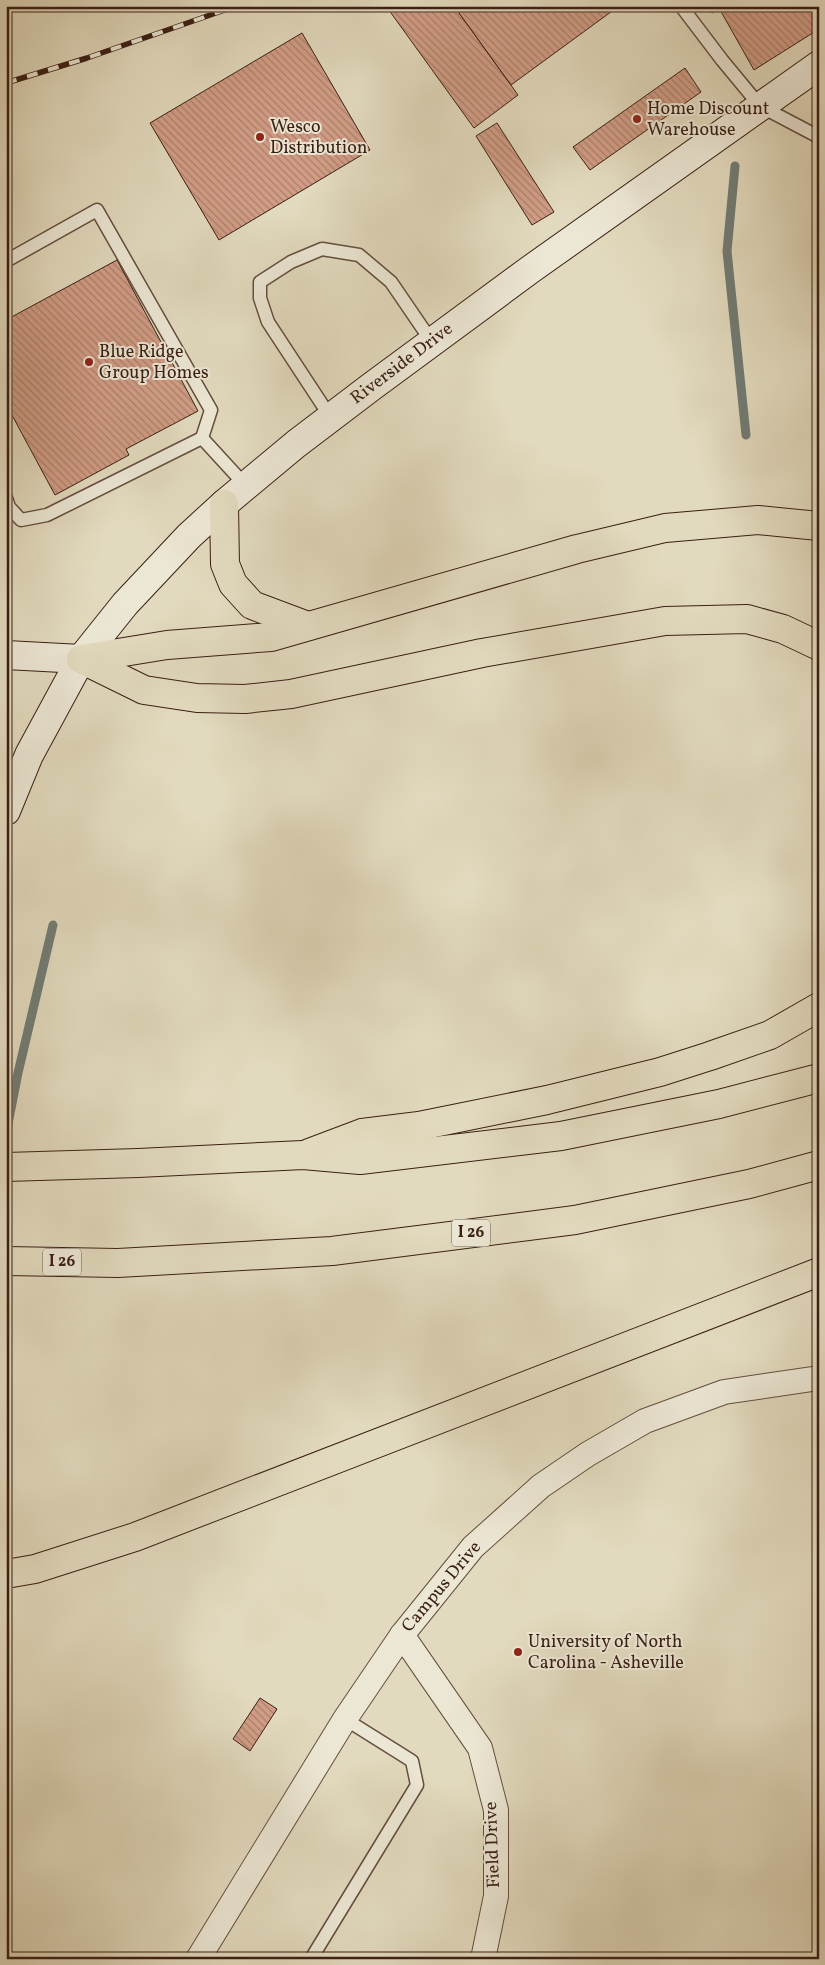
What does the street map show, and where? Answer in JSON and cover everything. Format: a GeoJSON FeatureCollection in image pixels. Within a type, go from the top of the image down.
{"type":"FeatureCollection","features":[{"type":"Feature","properties":{"kind":"highway"},"geometry":{"type":"LineString","coordinates":[[224,504],[225,564],[233,584],[252,605],[308,626]]}},
{"type":"Feature","properties":{"kind":"highway"},"geometry":{"type":"LineString","coordinates":[[81,659],[167,645],[271,637],[578,549],[665,528],[758,520],[819,526]]}},
{"type":"Feature","properties":{"kind":"highway"},"geometry":{"type":"LineString","coordinates":[[81,659],[144,690],[197,698],[245,698],[291,694],[482,653],[665,621],[747,619],[782,629],[819,646]]}},
{"type":"Feature","properties":{"kind":"highway"},"geometry":{"type":"LineString","coordinates":[[303,1155],[362,1133],[419,1126],[547,1100],[660,1072],[770,1034],[819,1007]]}},
{"type":"Feature","properties":{"kind":"highway"},"geometry":{"type":"LineString","coordinates":[[6,1167],[303,1155],[360,1160],[561,1136],[719,1104],[819,1078]]}},
{"type":"Feature","properties":{"kind":"highway","name":"I 26"},"geometry":{"type":"LineString","coordinates":[[6,1261],[118,1263],[332,1251],[575,1220],[749,1184],[819,1165]]}},
{"type":"Feature","properties":{"kind":"highway"},"geometry":{"type":"LineString","coordinates":[[6,1574],[36,1569],[135,1536],[819,1272]]}},
{"type":"Feature","properties":{"kind":"main road","name":"Riverside Drive"},"geometry":{"type":"LineString","coordinates":[[6,811],[28,755],[81,659],[125,604],[173,551],[224,504],[330,418],[432,342],[531,269],[819,65]]}},
{"type":"Feature","properties":{"kind":"main road"},"geometry":{"type":"LineString","coordinates":[[6,655],[81,659]]}},
{"type":"Feature","properties":{"kind":"street","name":"Campus Drive"},"geometry":{"type":"LineString","coordinates":[[198,1959],[346,1720],[402,1634],[473,1547],[541,1486],[588,1454],[645,1421],[724,1392],[819,1378]]}},
{"type":"Feature","properties":{"kind":"street","name":"Field Drive"},"geometry":{"type":"LineString","coordinates":[[402,1634],[480,1748],[496,1810],[496,1896],[483,1959]]}},
{"type":"Feature","properties":{"kind":"lane"},"geometry":{"type":"LineString","coordinates":[[681,6],[760,106],[819,137]]}},
{"type":"Feature","properties":{"kind":"lane"},"geometry":{"type":"LineString","coordinates":[[6,261],[97,210],[211,410],[202,438],[47,514],[21,520],[6,498]]}},
{"type":"Feature","properties":{"kind":"lane"},"geometry":{"type":"LineString","coordinates":[[330,418],[268,322],[260,298],[260,282],[291,262],[322,249],[360,255],[391,282],[432,342]]}},
{"type":"Feature","properties":{"kind":"lane"},"geometry":{"type":"LineString","coordinates":[[202,438],[246,486]]}},
{"type":"Feature","properties":{"kind":"lane"},"geometry":{"type":"LineString","coordinates":[[311,1959],[417,1785],[412,1760],[346,1720]]}},
{"type":"Feature","properties":{"kind":"building"},"geometry":{"type":"Polygon","coordinates":[[[386,6],[454,6],[518,95],[474,128],[386,6]]]}},
{"type":"Feature","properties":{"kind":"building"},"geometry":{"type":"Polygon","coordinates":[[[454,6],[619,6],[511,85],[454,6]]]}},
{"type":"Feature","properties":{"kind":"building"},"geometry":{"type":"Polygon","coordinates":[[[709,6],[819,6],[819,29],[754,70],[719,8],[712,13],[709,6]]]}},
{"type":"Feature","properties":{"kind":"building","name":"Wesco Distribution"},"geometry":{"type":"Polygon","coordinates":[[[302,33],[370,150],[219,240],[150,123],[302,33]]]}},
{"type":"Feature","properties":{"kind":"building","name":"Home Discount Warehouse"},"geometry":{"type":"Polygon","coordinates":[[[685,68],[701,92],[590,170],[573,147],[685,68]]]}},
{"type":"Feature","properties":{"kind":"building"},"geometry":{"type":"Polygon","coordinates":[[[497,123],[554,212],[532,225],[476,136],[497,123]]]}},
{"type":"Feature","properties":{"kind":"building","name":"Blue Ridge Group Homes"},"geometry":{"type":"Polygon","coordinates":[[[117,260],[198,411],[126,449],[129,455],[55,495],[6,404],[6,320],[117,260]]]}},
{"type":"Feature","properties":{"kind":"building"},"geometry":{"type":"Polygon","coordinates":[[[260,1698],[277,1709],[250,1751],[233,1739],[260,1698]]]}},
{"type":"Feature","properties":{"kind":"waterway"},"geometry":{"type":"LineString","coordinates":[[735,166],[727,251],[746,435]]}},
{"type":"Feature","properties":{"kind":"waterway"},"geometry":{"type":"LineString","coordinates":[[6,1134],[18,1073],[53,925]]}},
{"type":"Feature","properties":{"kind":"railway"},"geometry":{"type":"LineString","coordinates":[[6,83],[87,58],[236,6]]}},
{"type":"Feature","properties":{"kind":"place","name":"Home Discount Warehouse"},"geometry":{"type":"Point","coordinates":[637,119]}},
{"type":"Feature","properties":{"kind":"place","name":"Wesco Distribution"},"geometry":{"type":"Point","coordinates":[260,137]}},
{"type":"Feature","properties":{"kind":"place","name":"Blue Ridge Group Homes"},"geometry":{"type":"Point","coordinates":[89,362]}},
{"type":"Feature","properties":{"kind":"place","name":"University of North Carolina - Asheville"},"geometry":{"type":"Point","coordinates":[518,1652]}}]}
